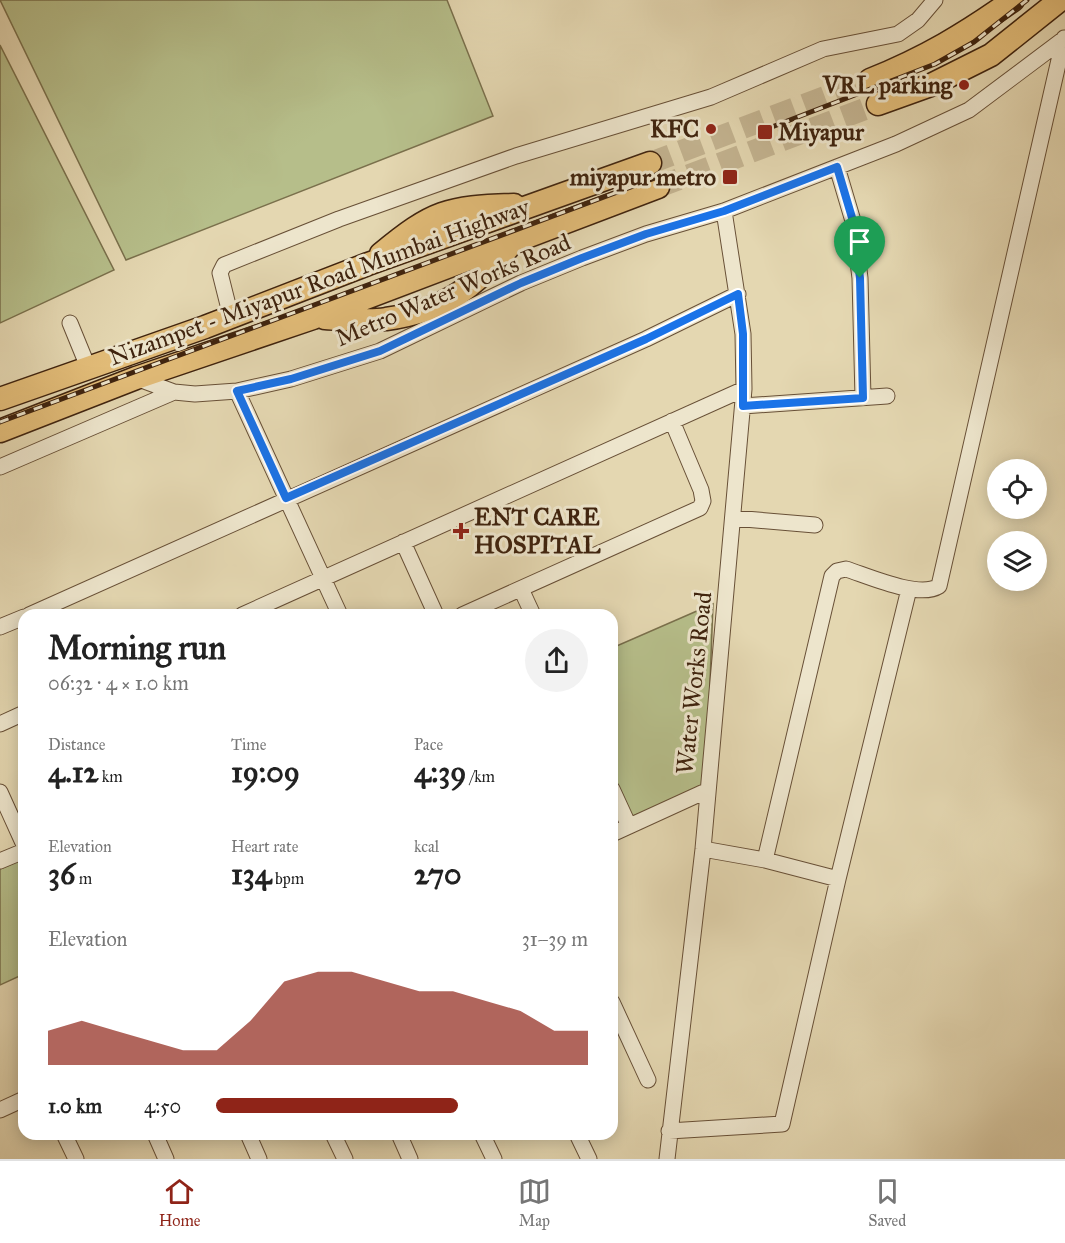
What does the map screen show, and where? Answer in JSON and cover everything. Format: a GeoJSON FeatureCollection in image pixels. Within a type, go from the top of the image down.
{"type":"FeatureCollection","features":[{"type":"Feature","properties":{"kind":"highway"},"geometry":{"type":"LineString","coordinates":[[870,80],[920,60],[967,33],[1013,0]]}},
{"type":"Feature","properties":{"kind":"highway"},"geometry":{"type":"LineString","coordinates":[[878,104],[931,85],[991,55],[1060,0]]}},
{"type":"Feature","properties":{"kind":"highway","name":"Nizampet - Miyapur Road Mumbai Highway"},"geometry":{"type":"LineString","coordinates":[[0,399],[231,317],[368,264],[416,226],[436,215],[465,207],[535,204],[650,163]]}},
{"type":"Feature","properties":{"kind":"highway","name":"Nizampet - Miyapur Road Mumbai Highway"},"geometry":{"type":"LineString","coordinates":[[0,431],[136,378],[313,318],[658,186]]}},
{"type":"Feature","properties":{"kind":"highway"},"geometry":{"type":"LineString","coordinates":[[313,318],[385,320],[439,304],[466,291],[488,272],[515,240]]}},
{"type":"Feature","properties":{"kind":"street"},"geometry":{"type":"LineString","coordinates":[[231,317],[220,273],[224,265],[339,219],[516,156],[711,97],[823,49],[898,34],[918,20],[934,0]]}},
{"type":"Feature","properties":{"kind":"street"},"geometry":{"type":"LineString","coordinates":[[765,860],[832,576],[837,571],[846,569],[909,588],[931,591],[939,586],[1065,38]]}},
{"type":"Feature","properties":{"kind":"street","name":"Metro Water Works Road"},"geometry":{"type":"LineString","coordinates":[[136,378],[174,392],[195,394],[237,391],[291,379],[380,351],[562,267],[646,234],[724,211],[896,144],[969,110],[1065,38]]}},
{"type":"Feature","properties":{"kind":"street"},"geometry":{"type":"LineString","coordinates":[[837,167],[853,221],[860,278],[863,398]]}},
{"type":"Feature","properties":{"kind":"street","name":"Water Works Road"},"geometry":{"type":"LineString","coordinates":[[667,1159],[703,849],[706,791],[743,406],[743,334],[724,211]]}},
{"type":"Feature","properties":{"kind":"street"},"geometry":{"type":"LineString","coordinates":[[45,609],[286,498],[646,339],[738,294]]}},
{"type":"Feature","properties":{"kind":"street"},"geometry":{"type":"LineString","coordinates":[[70,323],[88,367]]}},
{"type":"Feature","properties":{"kind":"street"},"geometry":{"type":"LineString","coordinates":[[255,609],[744,388]]}},
{"type":"Feature","properties":{"kind":"street"},"geometry":{"type":"LineString","coordinates":[[237,391],[337,609]]}},
{"type":"Feature","properties":{"kind":"street"},"geometry":{"type":"LineString","coordinates":[[0,467],[174,392]]}},
{"type":"Feature","properties":{"kind":"street"},"geometry":{"type":"LineString","coordinates":[[743,406],[887,396]]}},
{"type":"Feature","properties":{"kind":"street"},"geometry":{"type":"LineString","coordinates":[[476,609],[700,508],[704,501],[701,490],[672,421]]}},
{"type":"Feature","properties":{"kind":"street"},"geometry":{"type":"LineString","coordinates":[[733,518],[815,525]]}},
{"type":"Feature","properties":{"kind":"street"},"geometry":{"type":"LineString","coordinates":[[403,542],[433,609]]}},
{"type":"Feature","properties":{"kind":"street"},"geometry":{"type":"LineString","coordinates":[[669,1131],[782,1124],[838,879],[909,588]]}},
{"type":"Feature","properties":{"kind":"street"},"geometry":{"type":"LineString","coordinates":[[521,589],[530,609]]}},
{"type":"Feature","properties":{"kind":"street"},"geometry":{"type":"LineString","coordinates":[[0,627],[18,620]]}},
{"type":"Feature","properties":{"kind":"street"},"geometry":{"type":"LineString","coordinates":[[0,724],[18,716]]}},
{"type":"Feature","properties":{"kind":"street"},"geometry":{"type":"LineString","coordinates":[[618,831],[706,791]]}},
{"type":"Feature","properties":{"kind":"street"},"geometry":{"type":"LineString","coordinates":[[0,792],[18,832]]}},
{"type":"Feature","properties":{"kind":"street"},"geometry":{"type":"LineString","coordinates":[[618,802],[629,826]]}},
{"type":"Feature","properties":{"kind":"street"},"geometry":{"type":"LineString","coordinates":[[703,849],[765,860],[838,879]]}},
{"type":"Feature","properties":{"kind":"street"},"geometry":{"type":"LineString","coordinates":[[0,861],[18,853]]}},
{"type":"Feature","properties":{"kind":"street"},"geometry":{"type":"LineString","coordinates":[[618,1015],[648,1080]]}},
{"type":"Feature","properties":{"kind":"street"},"geometry":{"type":"LineString","coordinates":[[0,1110],[18,1102]]}},
{"type":"Feature","properties":{"kind":"street"},"geometry":{"type":"LineString","coordinates":[[67,1140],[76,1159]]}},
{"type":"Feature","properties":{"kind":"street"},"geometry":{"type":"LineString","coordinates":[[158,1140],[166,1159]]}},
{"type":"Feature","properties":{"kind":"street"},"geometry":{"type":"LineString","coordinates":[[251,1140],[259,1159]]}},
{"type":"Feature","properties":{"kind":"street"},"geometry":{"type":"LineString","coordinates":[[337,1140],[345,1159]]}},
{"type":"Feature","properties":{"kind":"street"},"geometry":{"type":"LineString","coordinates":[[402,1140],[410,1159]]}},
{"type":"Feature","properties":{"kind":"street"},"geometry":{"type":"LineString","coordinates":[[485,1140],[494,1159]]}},
{"type":"Feature","properties":{"kind":"street"},"geometry":{"type":"LineString","coordinates":[[580,1140],[589,1159]]}},
{"type":"Feature","properties":{"kind":"green space"},"geometry":{"type":"Polygon","coordinates":[[[0,0],[447,0],[493,116],[126,260],[0,0]]]}},
{"type":"Feature","properties":{"kind":"green space"},"geometry":{"type":"Polygon","coordinates":[[[0,45],[114,270],[0,323],[0,45]]]}},
{"type":"Feature","properties":{"kind":"green space"},"geometry":{"type":"Polygon","coordinates":[[[713,604],[706,788],[625,819],[618,803],[618,645],[713,604]]]}},
{"type":"Feature","properties":{"kind":"green space"},"geometry":{"type":"Polygon","coordinates":[[[18,861],[18,977],[0,985],[0,869],[18,861]]]}},
{"type":"Feature","properties":{"kind":"tunnel"},"geometry":{"type":"LineString","coordinates":[[650,163],[870,80]]}},
{"type":"Feature","properties":{"kind":"tunnel"},"geometry":{"type":"LineString","coordinates":[[658,187],[878,104]]}},
{"type":"Feature","properties":{"kind":"railway"},"geometry":{"type":"LineString","coordinates":[[764,130],[935,64],[974,42],[1027,0]]}},
{"type":"Feature","properties":{"kind":"railway"},"geometry":{"type":"LineString","coordinates":[[0,422],[655,178]]}},
{"type":"Feature","properties":{"kind":"place","name":"VRL parking"},"geometry":{"type":"Point","coordinates":[964,85]}},
{"type":"Feature","properties":{"kind":"place","name":"KFC"},"geometry":{"type":"Point","coordinates":[711,129]}},
{"type":"Feature","properties":{"kind":"place","name":"Miyapur"},"geometry":{"type":"Point","coordinates":[765,132]}},
{"type":"Feature","properties":{"kind":"place","name":"miyapur metro"},"geometry":{"type":"Point","coordinates":[730,177]}},
{"type":"Feature","properties":{"kind":"place","name":"ENT CARE HOSPITAL"},"geometry":{"type":"Point","coordinates":[461,531]}},
{"type":"Feature","properties":{"kind":"route"},"geometry":{"type":"LineString","coordinates":[[837,167],[853,221],[860,278],[864,362],[863,398],[743,406],[743,334],[738,294],[646,339],[286,498],[237,391],[291,379],[380,351],[521,283],[582,258],[646,234],[724,211],[837,167]]}}]}
